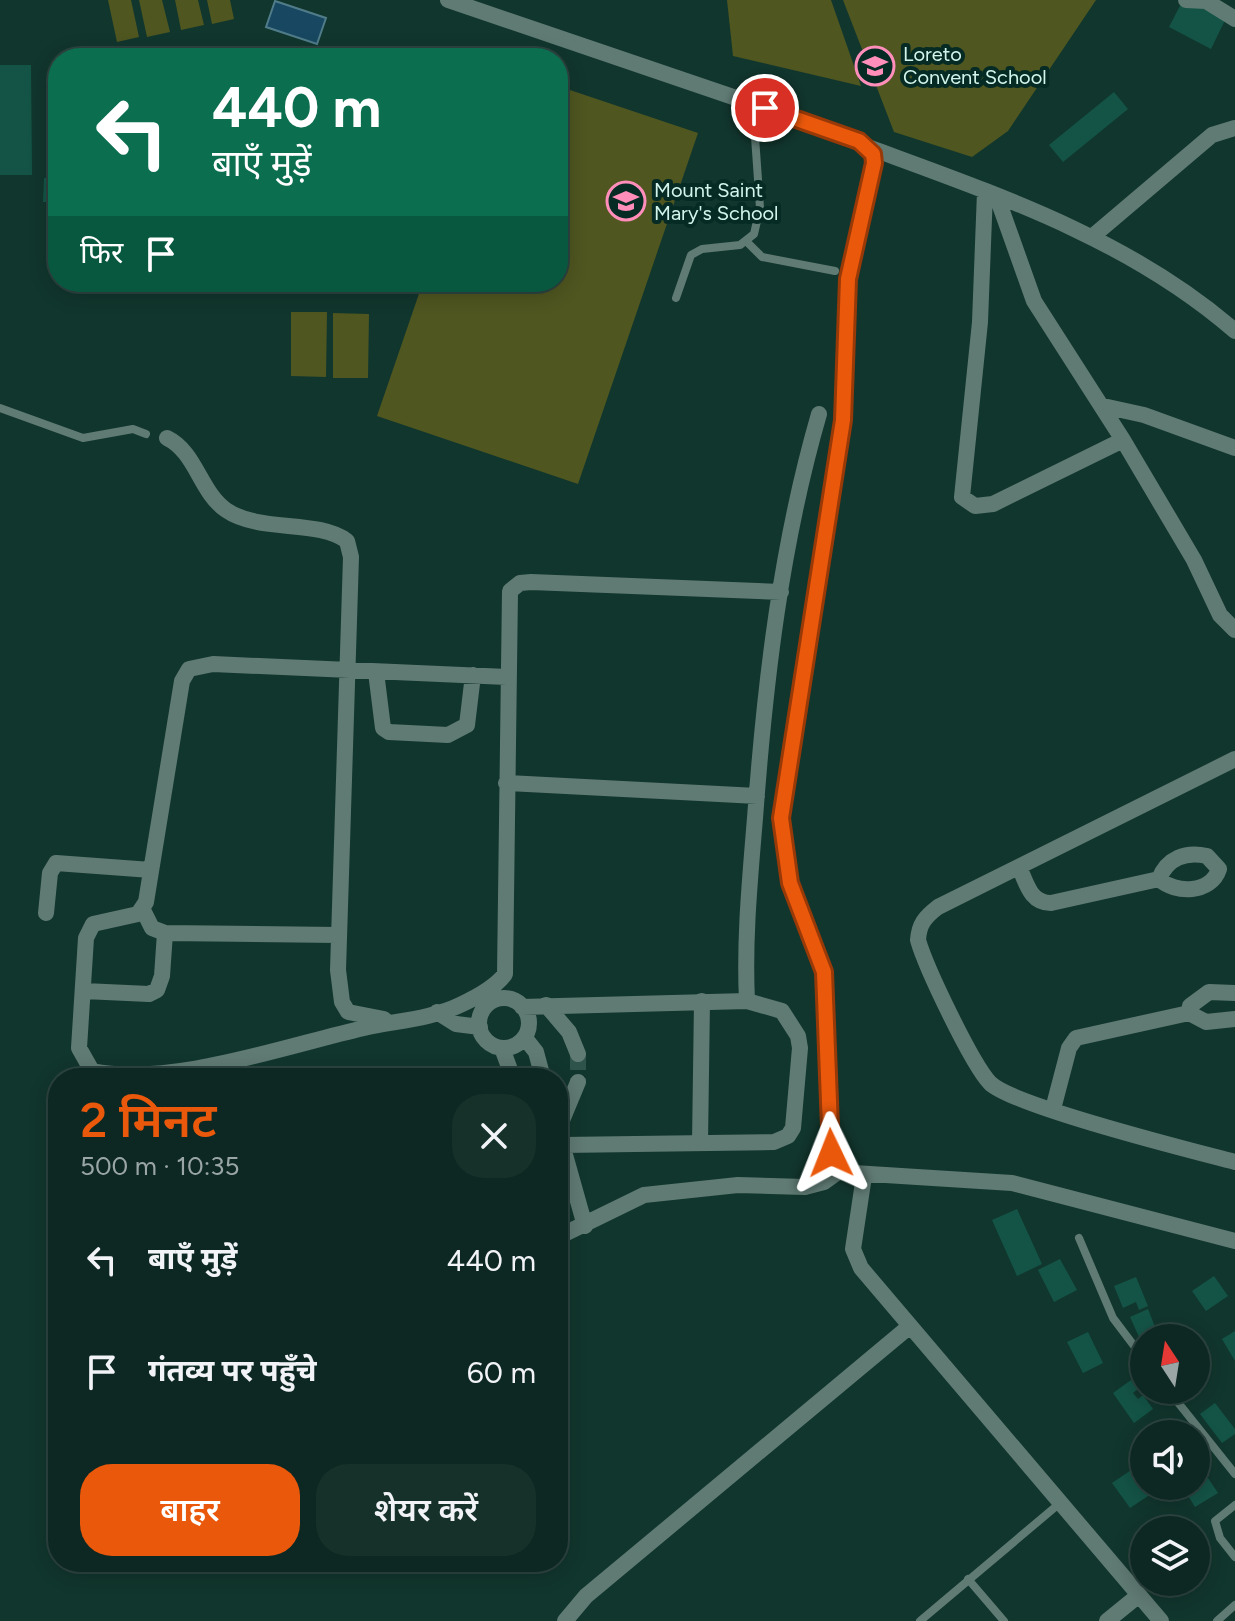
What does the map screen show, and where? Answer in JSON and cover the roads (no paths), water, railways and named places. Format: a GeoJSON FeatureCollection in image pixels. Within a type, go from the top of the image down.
{"type":"FeatureCollection","features":[{"type":"Feature","properties":{"kind":"street"},"geometry":{"type":"LineString","coordinates":[[448,0],[765,108],[1093,236],[1180,285],[1235,331]]}},
{"type":"Feature","properties":{"kind":"street"},"geometry":{"type":"LineString","coordinates":[[1186,0],[1206,1],[1235,19]]}},
{"type":"Feature","properties":{"kind":"street"},"geometry":{"type":"LineString","coordinates":[[1093,236],[1212,135],[1235,126]]}},
{"type":"Feature","properties":{"kind":"street"},"geometry":{"type":"LineString","coordinates":[[838,1172],[831,1153],[824,972],[790,883],[781,818],[842,430],[848,279],[873,172],[873,154],[868,147]]}},
{"type":"Feature","properties":{"kind":"street"},"geometry":{"type":"LineString","coordinates":[[991,195],[1030,292],[1103,406],[1194,560],[1220,615],[1235,630]]}},
{"type":"Feature","properties":{"kind":"street"},"geometry":{"type":"LineString","coordinates":[[991,195],[962,497],[975,506],[993,504],[1123,440]]}},
{"type":"Feature","properties":{"kind":"street"},"geometry":{"type":"LineString","coordinates":[[1103,406],[1144,415],[1235,448]]}},
{"type":"Feature","properties":{"kind":"street"},"geometry":{"type":"LineString","coordinates":[[747,1001],[747,923],[757,796],[781,592],[802,478],[819,414]]}},
{"type":"Feature","properties":{"kind":"street"},"geometry":{"type":"LineString","coordinates":[[167,438],[179,444],[224,509],[261,522],[340,536],[347,541],[351,557],[349,671],[338,935],[342,1002],[348,1012],[396,1021]]}},
{"type":"Feature","properties":{"kind":"street"},"geometry":{"type":"LineString","coordinates":[[185,1068],[437,1012],[479,995],[505,974],[508,603],[510,591],[520,583],[781,592]]}},
{"type":"Feature","properties":{"kind":"street"},"geometry":{"type":"LineString","coordinates":[[338,935],[165,933],[152,928],[143,910],[182,681],[189,669],[213,664],[507,677]]}},
{"type":"Feature","properties":{"kind":"street"},"geometry":{"type":"LineString","coordinates":[[376,672],[383,728],[389,732],[448,735],[467,725],[473,675]]}},
{"type":"Feature","properties":{"kind":"street"},"geometry":{"type":"LineString","coordinates":[[1235,759],[1020,869],[938,907],[926,916],[918,940],[981,1071],[991,1083],[1011,1096],[1235,1162]]}},
{"type":"Feature","properties":{"kind":"street"},"geometry":{"type":"LineString","coordinates":[[506,783],[757,796]]}},
{"type":"Feature","properties":{"kind":"street"},"geometry":{"type":"LineString","coordinates":[[1020,869],[1033,896],[1043,903],[1159,879],[1173,859],[1193,854],[1215,861],[1219,869],[1215,878]]}},
{"type":"Feature","properties":{"kind":"street"},"geometry":{"type":"LineString","coordinates":[[46,913],[50,873],[56,863],[151,870]]}},
{"type":"Feature","properties":{"kind":"street"},"geometry":{"type":"LineString","coordinates":[[1159,879],[1167,886],[1180,890],[1203,886],[1215,878],[1235,873]]}},
{"type":"Feature","properties":{"kind":"street"},"geometry":{"type":"LineString","coordinates":[[89,1068],[82,1060],[78,1034],[89,929],[100,921],[131,917],[143,910]]}},
{"type":"Feature","properties":{"kind":"street"},"geometry":{"type":"LineString","coordinates":[[84,991],[149,994],[157,990],[162,976],[165,933]]}},
{"type":"Feature","properties":{"kind":"street"},"geometry":{"type":"LineString","coordinates":[[501,979],[504,998]]}},
{"type":"Feature","properties":{"kind":"street"},"geometry":{"type":"LineString","coordinates":[[1189,1013],[1190,1006],[1209,992],[1235,993]]}},
{"type":"Feature","properties":{"kind":"street"},"geometry":{"type":"LineString","coordinates":[[479,995],[481,1020],[488,1043],[502,1048],[514,1046],[525,1038]]}},
{"type":"Feature","properties":{"kind":"street"},"geometry":{"type":"LineString","coordinates":[[481,1020],[492,1001],[504,998],[522,1007],[747,1001],[782,1011],[798,1036],[793,1128],[788,1136],[774,1142],[700,1143],[568,1136]]}},
{"type":"Feature","properties":{"kind":"street"},"geometry":{"type":"LineString","coordinates":[[700,1143],[702,1001]]}},
{"type":"Feature","properties":{"kind":"street"},"geometry":{"type":"LineString","coordinates":[[546,1005],[569,1032],[578,1054]]}},
{"type":"Feature","properties":{"kind":"street"},"geometry":{"type":"LineString","coordinates":[[522,1007],[527,1015],[525,1038],[536,1052],[540,1068]]}},
{"type":"Feature","properties":{"kind":"street"},"geometry":{"type":"LineString","coordinates":[[437,1012],[456,1024],[481,1020]]}},
{"type":"Feature","properties":{"kind":"street"},"geometry":{"type":"LineString","coordinates":[[1053,1109],[1069,1048],[1076,1038],[1189,1013],[1206,1022],[1235,1019]]}},
{"type":"Feature","properties":{"kind":"street"},"geometry":{"type":"LineString","coordinates":[[502,1048],[509,1068]]}},
{"type":"Feature","properties":{"kind":"street"},"geometry":{"type":"LineString","coordinates":[[568,1110],[578,1082]]}},
{"type":"Feature","properties":{"kind":"street"},"geometry":{"type":"LineString","coordinates":[[568,1166],[585,1226]]}},
{"type":"Feature","properties":{"kind":"street"},"geometry":{"type":"LineString","coordinates":[[568,1233],[644,1195],[738,1185],[805,1187],[824,1182],[838,1172],[1012,1183],[1235,1241]]}},
{"type":"Feature","properties":{"kind":"street"},"geometry":{"type":"LineString","coordinates":[[864,1176],[854,1234],[854,1259],[1130,1584]]}},
{"type":"Feature","properties":{"kind":"street"},"geometry":{"type":"LineString","coordinates":[[565,1621],[586,1596],[910,1326]]}},
{"type":"Feature","properties":{"kind":"street"},"geometry":{"type":"LineString","coordinates":[[1107,1621],[1138,1596]]}},
{"type":"Feature","properties":{"kind":"street"},"geometry":{"type":"LineString","coordinates":[[1140,1596],[1161,1621]]}},
{"type":"Feature","properties":{"kind":"lane"},"geometry":{"type":"LineString","coordinates":[[676,298],[688,261],[697,250],[747,242],[758,225],[760,208],[755,137],[765,108]]}},
{"type":"Feature","properties":{"kind":"lane"},"geometry":{"type":"LineString","coordinates":[[747,242],[762,257],[835,271]]}},
{"type":"Feature","properties":{"kind":"lane"},"geometry":{"type":"LineString","coordinates":[[0,408],[83,438],[133,429],[146,434]]}},
{"type":"Feature","properties":{"kind":"lane"},"geometry":{"type":"LineString","coordinates":[[1079,1238],[1113,1318],[1130,1340]]}},
{"type":"Feature","properties":{"kind":"lane"},"geometry":{"type":"LineString","coordinates":[[1179,1404],[1235,1474]]}},
{"type":"Feature","properties":{"kind":"lane"},"geometry":{"type":"LineString","coordinates":[[920,1621],[1061,1502]]}},
{"type":"Feature","properties":{"kind":"lane"},"geometry":{"type":"LineString","coordinates":[[1235,1505],[1215,1521],[1220,1538],[1235,1557]]}},
{"type":"Feature","properties":{"kind":"lane"},"geometry":{"type":"LineString","coordinates":[[968,1579],[1004,1621]]}},
{"type":"Feature","properties":{"kind":"lane"},"geometry":{"type":"LineString","coordinates":[[1217,1621],[1235,1605]]}},
{"type":"Feature","properties":{"kind":"water"},"geometry":{"type":"Polygon","coordinates":[[[275,1],[326,18],[317,44],[266,27],[275,1]]]}},
{"type":"Feature","properties":{"kind":"tunnel"},"geometry":{"type":"LineString","coordinates":[[578,1054],[578,1082]]}},
{"type":"Feature","properties":{"kind":"place","name":"Loreto Convent School"},"geometry":{"type":"Point","coordinates":[875,66]}},
{"type":"Feature","properties":{"kind":"place","name":"Mount Saint Mary's School"},"geometry":{"type":"Point","coordinates":[626,201]}}]}
